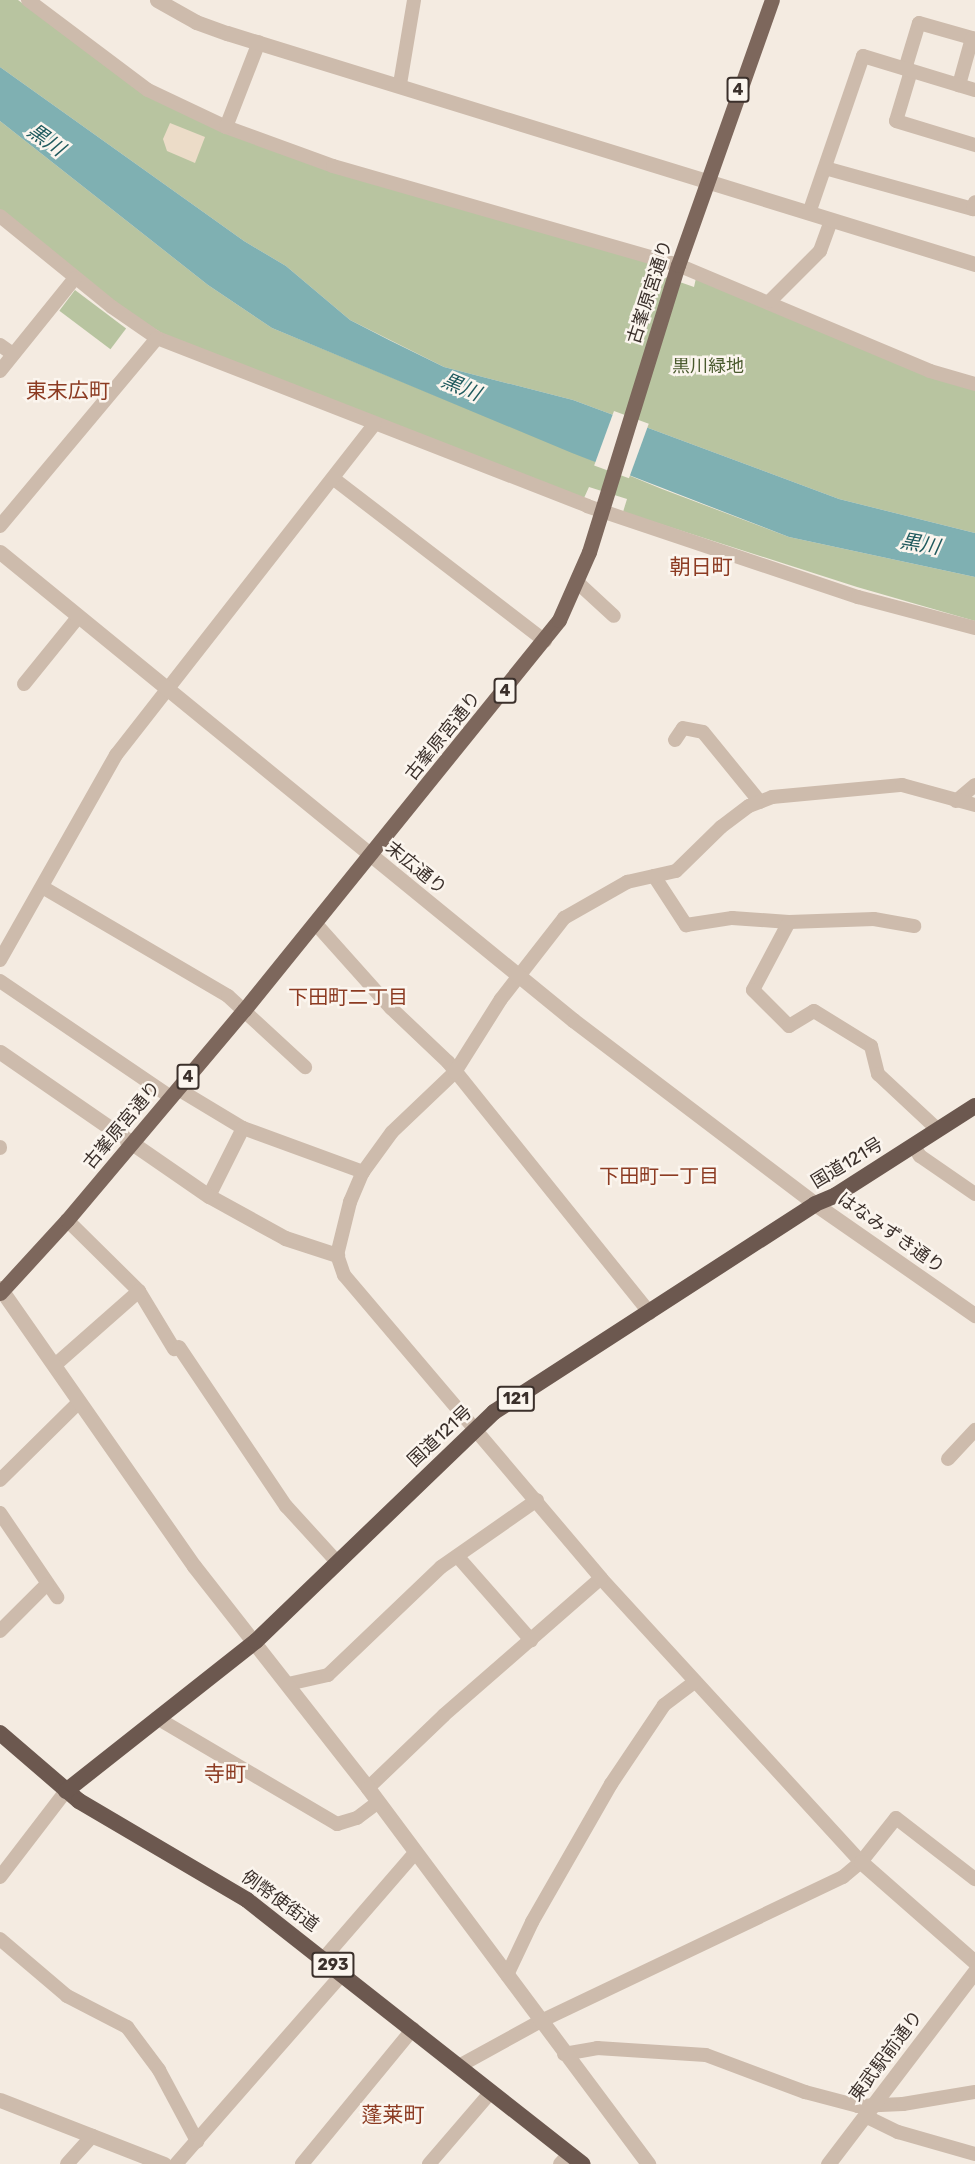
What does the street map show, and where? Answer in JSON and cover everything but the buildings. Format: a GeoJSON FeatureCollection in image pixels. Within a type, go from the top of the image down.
{"type":"FeatureCollection","features":[{"type":"Feature","properties":{"kind":"highway","name":"国道121号"},"geometry":{"type":"LineString","coordinates":[[66,1791],[256,1641],[474,1429],[815,1204],[975,1106]]}},
{"type":"Feature","properties":{"kind":"highway","name":"例幣使街道"},"geometry":{"type":"LineString","coordinates":[[0,1733],[66,1791],[231,1888],[413,2028],[570,2161]]}},
{"type":"Feature","properties":{"kind":"main road","name":"古峯原宮通り"},"geometry":{"type":"LineString","coordinates":[[1,1291],[67,1220],[175,1093],[545,641],[577,582],[706,180],[772,0]]}},
{"type":"Feature","properties":{"kind":"street"},"geometry":{"type":"LineString","coordinates":[[28,0],[148,90],[226,127],[333,166],[677,267],[770,301],[930,371],[975,384]]}},
{"type":"Feature","properties":{"kind":"street"},"geometry":{"type":"LineString","coordinates":[[157,0],[196,22],[975,264]]}},
{"type":"Feature","properties":{"kind":"street"},"geometry":{"type":"LineString","coordinates":[[400,84],[414,0]]}},
{"type":"Feature","properties":{"kind":"street"},"geometry":{"type":"LineString","coordinates":[[959,85],[972,38],[919,23],[896,122],[975,145]]}},
{"type":"Feature","properties":{"kind":"street"},"geometry":{"type":"LineString","coordinates":[[226,127],[259,42]]}},
{"type":"Feature","properties":{"kind":"street"},"geometry":{"type":"LineString","coordinates":[[809,213],[863,56],[975,90]]}},
{"type":"Feature","properties":{"kind":"street"},"geometry":{"type":"LineString","coordinates":[[825,168],[973,209],[975,202]]}},
{"type":"Feature","properties":{"kind":"street"},"geometry":{"type":"LineString","coordinates":[[0,216],[75,278],[158,338],[375,424],[602,507],[858,597],[975,628]]}},
{"type":"Feature","properties":{"kind":"street"},"geometry":{"type":"LineString","coordinates":[[770,301],[820,251],[831,220]]}},
{"type":"Feature","properties":{"kind":"street"},"geometry":{"type":"LineString","coordinates":[[0,371],[75,278]]}},
{"type":"Feature","properties":{"kind":"street"},"geometry":{"type":"LineString","coordinates":[[0,526],[158,338]]}},
{"type":"Feature","properties":{"kind":"street"},"geometry":{"type":"LineString","coordinates":[[0,345],[13,354]]}},
{"type":"Feature","properties":{"kind":"street"},"geometry":{"type":"LineString","coordinates":[[0,960],[44,888],[117,755],[375,424]]}},
{"type":"Feature","properties":{"kind":"street"},"geometry":{"type":"LineString","coordinates":[[334,479],[545,641]]}},
{"type":"Feature","properties":{"kind":"street","name":"末広通り"},"geometry":{"type":"LineString","coordinates":[[0,552],[518,977],[815,1204]]}},
{"type":"Feature","properties":{"kind":"street"},"geometry":{"type":"LineString","coordinates":[[577,582],[614,616]]}},
{"type":"Feature","properties":{"kind":"street"},"geometry":{"type":"LineString","coordinates":[[24,684],[79,616]]}},
{"type":"Feature","properties":{"kind":"street"},"geometry":{"type":"LineString","coordinates":[[675,740],[683,729],[703,732],[760,802]]}},
{"type":"Feature","properties":{"kind":"street"},"geometry":{"type":"LineString","coordinates":[[975,805],[905,786],[877,785],[772,797],[760,802],[722,827],[685,864],[606,892],[564,918],[518,977],[455,1072],[392,1132],[363,1172],[350,1202],[337,1255],[344,1275],[601,1578],[861,1862],[975,1962]]}},
{"type":"Feature","properties":{"kind":"street"},"geometry":{"type":"LineString","coordinates":[[956,801],[975,785]]}},
{"type":"Feature","properties":{"kind":"street"},"geometry":{"type":"LineString","coordinates":[[654,876],[686,925],[732,918],[789,922],[874,919],[914,926]]}},
{"type":"Feature","properties":{"kind":"street"},"geometry":{"type":"LineString","coordinates":[[44,888],[228,996],[305,1066]]}},
{"type":"Feature","properties":{"kind":"street"},"geometry":{"type":"LineString","coordinates":[[789,922],[753,990],[789,1026],[814,1011],[871,1046],[878,1074],[938,1130]]}},
{"type":"Feature","properties":{"kind":"street"},"geometry":{"type":"LineString","coordinates":[[315,923],[391,1008],[455,1072],[593,1238],[650,1313]]}},
{"type":"Feature","properties":{"kind":"street"},"geometry":{"type":"LineString","coordinates":[[0,981],[175,1093],[243,1128],[363,1172]]}},
{"type":"Feature","properties":{"kind":"street"},"geometry":{"type":"LineString","coordinates":[[0,1052],[133,1142],[209,1197],[285,1238],[337,1255]]}},
{"type":"Feature","properties":{"kind":"street"},"geometry":{"type":"LineString","coordinates":[[209,1197],[243,1128]]}},
{"type":"Feature","properties":{"kind":"street"},"geometry":{"type":"LineString","coordinates":[[913,1145],[920,1156],[975,1194]]}},
{"type":"Feature","properties":{"kind":"street","name":"はなみずき通り"},"geometry":{"type":"LineString","coordinates":[[815,1204],[975,1315]]}},
{"type":"Feature","properties":{"kind":"street"},"geometry":{"type":"LineString","coordinates":[[67,1220],[139,1291],[286,1506],[338,1563]]}},
{"type":"Feature","properties":{"kind":"street"},"geometry":{"type":"LineString","coordinates":[[1,1291],[194,1566],[256,1641],[368,1788],[648,2164]]}},
{"type":"Feature","properties":{"kind":"street"},"geometry":{"type":"LineString","coordinates":[[55,1365],[139,1291]]}},
{"type":"Feature","properties":{"kind":"street"},"geometry":{"type":"LineString","coordinates":[[0,1480],[79,1402]]}},
{"type":"Feature","properties":{"kind":"street"},"geometry":{"type":"LineString","coordinates":[[948,1459],[975,1430]]}},
{"type":"Feature","properties":{"kind":"street"},"geometry":{"type":"LineString","coordinates":[[288,1684],[328,1675],[441,1567],[537,1500]]}},
{"type":"Feature","properties":{"kind":"street"},"geometry":{"type":"LineString","coordinates":[[0,1513],[57,1597]]}},
{"type":"Feature","properties":{"kind":"street"},"geometry":{"type":"LineString","coordinates":[[458,1557],[531,1640]]}},
{"type":"Feature","properties":{"kind":"street"},"geometry":{"type":"LineString","coordinates":[[368,1788],[601,1578]]}},
{"type":"Feature","properties":{"kind":"street"},"geometry":{"type":"LineString","coordinates":[[0,1632],[47,1584]]}},
{"type":"Feature","properties":{"kind":"street"},"geometry":{"type":"LineString","coordinates":[[507,1975],[532,1922],[612,1784],[664,1706],[695,1682]]}},
{"type":"Feature","properties":{"kind":"street"},"geometry":{"type":"LineString","coordinates":[[157,1718],[337,1824],[357,1818],[378,1802]]}},
{"type":"Feature","properties":{"kind":"street"},"geometry":{"type":"LineString","coordinates":[[0,1877],[66,1791]]}},
{"type":"Feature","properties":{"kind":"street"},"geometry":{"type":"LineString","coordinates":[[459,2066],[540,2021],[843,1877],[861,1862],[896,1818],[975,1879]]}},
{"type":"Feature","properties":{"kind":"street"},"geometry":{"type":"LineString","coordinates":[[324,1959],[415,1853]]}},
{"type":"Feature","properties":{"kind":"street"},"geometry":{"type":"LineString","coordinates":[[0,1939],[67,1996],[127,2027],[159,2070],[197,2141]]}},
{"type":"Feature","properties":{"kind":"street","name":"東武駅前通り"},"geometry":{"type":"LineString","coordinates":[[828,2164],[975,1971]]}},
{"type":"Feature","properties":{"kind":"street"},"geometry":{"type":"LineString","coordinates":[[176,2164],[343,1973]]}},
{"type":"Feature","properties":{"kind":"street"},"geometry":{"type":"LineString","coordinates":[[302,2164],[413,2028]]}},
{"type":"Feature","properties":{"kind":"street"},"geometry":{"type":"LineString","coordinates":[[564,2054],[597,2048],[706,2055],[814,2095],[869,2110],[898,2132],[975,2154]]}},
{"type":"Feature","properties":{"kind":"street"},"geometry":{"type":"LineString","coordinates":[[429,2164],[491,2092]]}},
{"type":"Feature","properties":{"kind":"street"},"geometry":{"type":"LineString","coordinates":[[869,2110],[975,2092]]}},
{"type":"Feature","properties":{"kind":"street"},"geometry":{"type":"LineString","coordinates":[[0,2100],[164,2164]]}},
{"type":"Feature","properties":{"kind":"street"},"geometry":{"type":"LineString","coordinates":[[67,2164],[92,2136]]}},
{"type":"Feature","properties":{"kind":"green space","name":"黒川緑地"},"geometry":{"type":"Polygon","coordinates":[[[0,0],[18,0],[105,65],[218,127],[659,265],[657,274],[694,287],[696,278],[975,388],[975,533],[839,499],[573,400],[444,367],[350,320],[286,266],[244,241],[0,67],[0,0]]]}},
{"type":"Feature","properties":{"kind":"green space"},"geometry":{"type":"Polygon","coordinates":[[[0,121],[208,285],[272,328],[662,489],[789,537],[975,577],[975,621],[857,587],[623,512],[627,499],[589,487],[584,498],[165,335],[123,309],[0,210],[0,121]]]}},
{"type":"Feature","properties":{"kind":"green space"},"geometry":{"type":"Polygon","coordinates":[[[75,290],[126,329],[110,349],[59,311],[75,290]]]}},
{"type":"Feature","properties":{"kind":"shaded area"},"geometry":{"type":"Polygon","coordinates":[[[170,123],[205,137],[195,163],[167,151],[163,139],[170,123]]]}},
{"type":"Feature","properties":{"kind":"water","name":"黒川"},"geometry":{"type":"Polygon","coordinates":[[[0,67],[244,241],[286,266],[350,320],[444,367],[573,400],[839,499],[975,533],[975,577],[789,537],[572,453],[272,328],[208,285],[0,121],[0,67]]]}},
{"type":"Feature","properties":{"kind":"pier"},"geometry":{"type":"Polygon","coordinates":[[[614,411],[649,424],[629,478],[594,466],[614,411]]]}},
{"type":"Feature","properties":{"kind":"district","name":"東末広町"},"geometry":{"type":"Point","coordinates":[68,391]}},
{"type":"Feature","properties":{"kind":"district","name":"朝日町"},"geometry":{"type":"Point","coordinates":[701,567]}},
{"type":"Feature","properties":{"kind":"district","name":"下田町二丁目"},"geometry":{"type":"Point","coordinates":[348,997]}},
{"type":"Feature","properties":{"kind":"district","name":"下田町一丁目"},"geometry":{"type":"Point","coordinates":[659,1176]}},
{"type":"Feature","properties":{"kind":"district","name":"寺町"},"geometry":{"type":"Point","coordinates":[225,1774]}},
{"type":"Feature","properties":{"kind":"district","name":"蓬莱町"},"geometry":{"type":"Point","coordinates":[393,2115]}}]}
